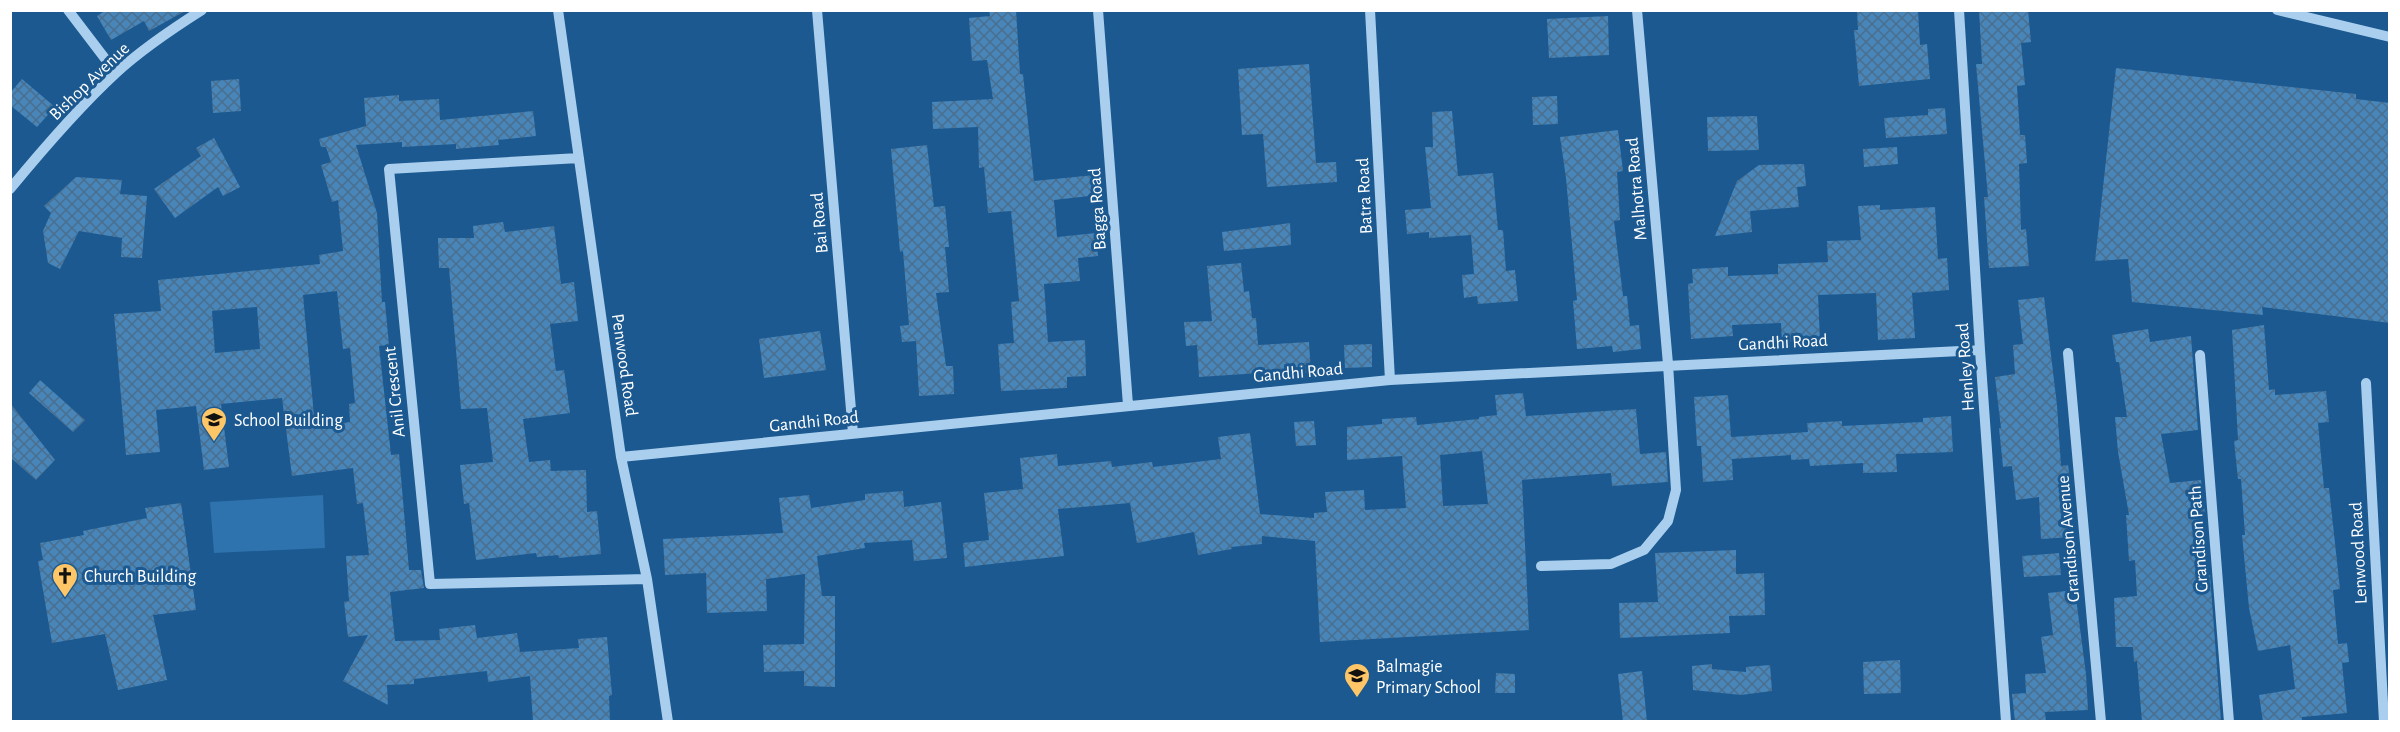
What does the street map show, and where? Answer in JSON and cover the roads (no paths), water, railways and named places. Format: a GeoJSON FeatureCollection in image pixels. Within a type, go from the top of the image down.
{"type":"FeatureCollection","features":[{"type":"Feature","properties":{"kind":"street"},"geometry":{"type":"LineString","coordinates":[[68,10],[116,73]]}},
{"type":"Feature","properties":{"kind":"street","name":"Bishop Avenue"},"geometry":{"type":"LineString","coordinates":[[10,189],[41,152],[116,73],[165,34],[202,10]]}},
{"type":"Feature","properties":{"kind":"street","name":"Penwood Road"},"geometry":{"type":"LineString","coordinates":[[558,10],[621,457],[647,579],[668,722]]}},
{"type":"Feature","properties":{"kind":"street","name":"Bai Road"},"geometry":{"type":"LineString","coordinates":[[817,10],[854,433]]}},
{"type":"Feature","properties":{"kind":"street","name":"Bagga Road"},"geometry":{"type":"LineString","coordinates":[[1098,10],[1128,405]]}},
{"type":"Feature","properties":{"kind":"street","name":"Batra Road"},"geometry":{"type":"LineString","coordinates":[[1370,10],[1390,380]]}},
{"type":"Feature","properties":{"kind":"street","name":"Malhotra Road"},"geometry":{"type":"LineString","coordinates":[[1541,566],[1611,564],[1644,549],[1668,521],[1676,490],[1668,364],[1637,10]]}},
{"type":"Feature","properties":{"kind":"street","name":"Henley Road"},"geometry":{"type":"LineString","coordinates":[[1959,10],[2006,722]]}},
{"type":"Feature","properties":{"kind":"street"},"geometry":{"type":"LineString","coordinates":[[2277,10],[2390,38]]}},
{"type":"Feature","properties":{"kind":"street","name":"Anil Crescent"},"geometry":{"type":"LineString","coordinates":[[579,158],[389,169],[430,585],[647,579]]}},
{"type":"Feature","properties":{"kind":"street","name":"Gandhi Road"},"geometry":{"type":"LineString","coordinates":[[621,457],[1390,380],[1668,364],[1980,350]]}},
{"type":"Feature","properties":{"kind":"street","name":"Grandison Avenue"},"geometry":{"type":"LineString","coordinates":[[2068,353],[2101,722]]}},
{"type":"Feature","properties":{"kind":"street","name":"Grandison Path"},"geometry":{"type":"LineString","coordinates":[[2200,354],[2229,722]]}},
{"type":"Feature","properties":{"kind":"street","name":"Lenwood Road"},"geometry":{"type":"LineString","coordinates":[[2366,383],[2384,722]]}},
{"type":"Feature","properties":{"kind":"place","name":"School Building"},"geometry":{"type":"Point","coordinates":[214,443]}},
{"type":"Feature","properties":{"kind":"place","name":"Church Building"},"geometry":{"type":"Point","coordinates":[65,599]}},
{"type":"Feature","properties":{"kind":"place","name":"Balmagie Primary School"},"geometry":{"type":"Point","coordinates":[1357,699]}}]}
